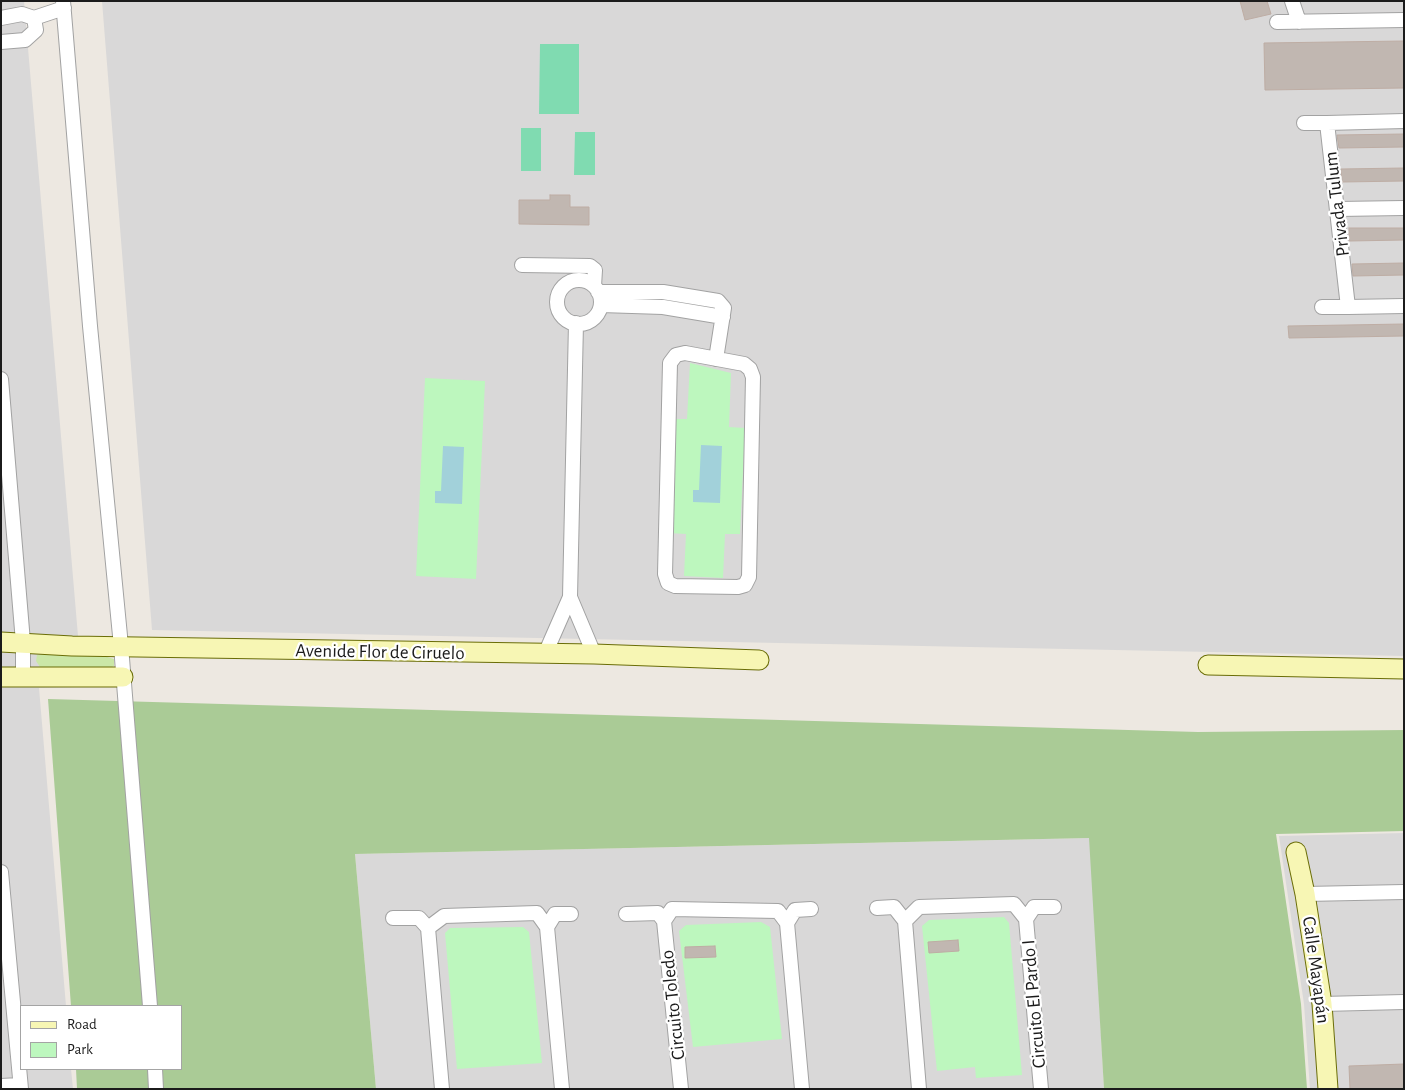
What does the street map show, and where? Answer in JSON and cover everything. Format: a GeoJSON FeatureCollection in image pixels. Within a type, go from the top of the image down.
{"type":"FeatureCollection","features":[{"type":"Feature","properties":{"kind":"main road","name":"Avenide Flor de Ciruelo"},"geometry":{"type":"LineString","coordinates":[[1,642],[72,646],[338,652],[594,654],[759,660]]}},
{"type":"Feature","properties":{"kind":"main road"},"geometry":{"type":"LineString","coordinates":[[1208,665],[1404,669]]}},
{"type":"Feature","properties":{"kind":"main road"},"geometry":{"type":"LineString","coordinates":[[1,678],[23,676],[123,676]]}},
{"type":"Feature","properties":{"kind":"main road","name":"Calle Mayapán"},"geometry":{"type":"LineString","coordinates":[[1296,852],[1328,1004],[1328,1089]]}},
{"type":"Feature","properties":{"kind":"street"},"geometry":{"type":"LineString","coordinates":[[1292,1],[1299,22]]}},
{"type":"Feature","properties":{"kind":"street"},"geometry":{"type":"LineString","coordinates":[[1,18],[22,14],[34,18],[63,5],[90,326],[123,676],[150,1005]]}},
{"type":"Feature","properties":{"kind":"street"},"geometry":{"type":"LineString","coordinates":[[1,42],[25,40],[36,30],[34,18]]}},
{"type":"Feature","properties":{"kind":"street"},"geometry":{"type":"LineString","coordinates":[[1277,22],[1404,20]]}},
{"type":"Feature","properties":{"kind":"street","name":"Privada Tulum"},"geometry":{"type":"LineString","coordinates":[[1348,307],[1327,123],[1404,122]]}},
{"type":"Feature","properties":{"kind":"street"},"geometry":{"type":"LineString","coordinates":[[1304,123],[1327,123]]}},
{"type":"Feature","properties":{"kind":"street"},"geometry":{"type":"LineString","coordinates":[[1338,209],[1404,208]]}},
{"type":"Feature","properties":{"kind":"street"},"geometry":{"type":"LineString","coordinates":[[522,266],[590,266],[594,270],[598,294],[595,317],[589,321],[576,324],[569,321],[560,312],[557,305],[559,292],[563,286],[575,280],[582,280],[598,294],[664,292],[718,301],[724,308],[716,359]]}},
{"type":"Feature","properties":{"kind":"street"},"geometry":{"type":"LineString","coordinates":[[1322,307],[1404,306]]}},
{"type":"Feature","properties":{"kind":"street"},"geometry":{"type":"LineString","coordinates":[[546,654],[570,597],[576,324]]}},
{"type":"Feature","properties":{"kind":"street"},"geometry":{"type":"LineString","coordinates":[[685,353],[716,359],[744,364],[750,369],[753,377],[749,577],[746,585],[738,587],[675,586],[668,583],[665,574],[670,363],[676,355],[685,353]]}},
{"type":"Feature","properties":{"kind":"street"},"geometry":{"type":"LineString","coordinates":[[1,379],[5,489],[23,642],[23,676]]}},
{"type":"Feature","properties":{"kind":"street"},"geometry":{"type":"LineString","coordinates":[[570,597],[594,654]]}},
{"type":"Feature","properties":{"kind":"street"},"geometry":{"type":"LineString","coordinates":[[1,872],[6,994],[21,1087],[1,1086]]}},
{"type":"Feature","properties":{"kind":"street"},"geometry":{"type":"LineString","coordinates":[[1305,894],[1404,892]]}},
{"type":"Feature","properties":{"kind":"street","name":"Circuito El Pardo I"},"geometry":{"type":"LineString","coordinates":[[904,921],[919,906],[1014,904],[1026,919],[1041,1089]]}},
{"type":"Feature","properties":{"kind":"street"},"geometry":{"type":"LineString","coordinates":[[877,908],[894,906],[904,921],[919,1089]]}},
{"type":"Feature","properties":{"kind":"street","name":"Circuito El Pardo I"},"geometry":{"type":"LineString","coordinates":[[1026,919],[1034,907],[1054,907]]}},
{"type":"Feature","properties":{"kind":"street"},"geometry":{"type":"LineString","coordinates":[[787,923],[795,910],[811,909]]}},
{"type":"Feature","properties":{"kind":"street"},"geometry":{"type":"LineString","coordinates":[[626,914],[658,913],[664,921],[672,910],[778,911],[787,923],[802,1089]]}},
{"type":"Feature","properties":{"kind":"street"},"geometry":{"type":"LineString","coordinates":[[428,928],[444,916],[537,913],[547,927],[562,1089]]}},
{"type":"Feature","properties":{"kind":"street"},"geometry":{"type":"LineString","coordinates":[[547,927],[555,914],[571,914]]}},
{"type":"Feature","properties":{"kind":"street"},"geometry":{"type":"LineString","coordinates":[[393,918],[420,918],[428,928],[442,1089]]}},
{"type":"Feature","properties":{"kind":"street","name":"Circuito Toledo"},"geometry":{"type":"LineString","coordinates":[[664,921],[682,1089]]}},
{"type":"Feature","properties":{"kind":"street"},"geometry":{"type":"LineString","coordinates":[[1328,1004],[1404,1002]]}},
{"type":"Feature","properties":{"kind":"street"},"geometry":{"type":"LineString","coordinates":[[155,1070],[156,1089]]}},
{"type":"Feature","properties":{"kind":"shaded area"},"geometry":{"type":"Polygon","coordinates":[[[1,1],[24,1],[78,636],[75,687],[39,688],[66,1005],[20,1005],[20,1070],[71,1070],[73,1089],[1,1089],[1,1]]]}},
{"type":"Feature","properties":{"kind":"shaded area"},"geometry":{"type":"Polygon","coordinates":[[[102,1],[1404,1],[1404,656],[152,630],[102,1]]]}},
{"type":"Feature","properties":{"kind":"shaded area"},"geometry":{"type":"Polygon","coordinates":[[[1404,833],[1404,1089],[1310,1089],[1304,1004],[1279,836],[1404,833]]]}},
{"type":"Feature","properties":{"kind":"shaded area"},"geometry":{"type":"Polygon","coordinates":[[[1090,838],[1104,1089],[376,1089],[355,854],[1090,838]]]}},
{"type":"Feature","properties":{"kind":"green space"},"geometry":{"type":"Polygon","coordinates":[[[540,44],[579,44],[579,114],[539,114],[540,44]]]}},
{"type":"Feature","properties":{"kind":"green space"},"geometry":{"type":"Polygon","coordinates":[[[521,128],[541,128],[541,171],[521,171],[521,128]]]}},
{"type":"Feature","properties":{"kind":"green space"},"geometry":{"type":"Polygon","coordinates":[[[575,132],[595,132],[595,175],[574,175],[575,132]]]}},
{"type":"Feature","properties":{"kind":"green space"},"geometry":{"type":"Polygon","coordinates":[[[690,363],[731,373],[729,427],[745,428],[740,534],[725,534],[723,578],[684,576],[686,534],[669,533],[674,419],[687,419],[690,363]]]}},
{"type":"Feature","properties":{"kind":"green space"},"geometry":{"type":"Polygon","coordinates":[[[425,378],[485,381],[476,579],[416,576],[425,378]]]}},
{"type":"Feature","properties":{"kind":"green space"},"geometry":{"type":"Polygon","coordinates":[[[37,655],[104,656],[114,659],[114,666],[106,670],[40,667],[36,661],[37,655]]]}},
{"type":"Feature","properties":{"kind":"green space"},"geometry":{"type":"Polygon","coordinates":[[[48,699],[1198,732],[1404,730],[1404,831],[1276,834],[1301,1004],[1307,1089],[1104,1089],[1089,838],[355,854],[376,1089],[77,1089],[76,1070],[182,1070],[182,1005],[71,1005],[48,699]]]}},
{"type":"Feature","properties":{"kind":"green space"},"geometry":{"type":"Polygon","coordinates":[[[1004,917],[1009,923],[1022,1075],[976,1078],[975,1067],[937,1071],[922,926],[929,920],[1004,917]]]}},
{"type":"Feature","properties":{"kind":"green space"},"geometry":{"type":"Polygon","coordinates":[[[761,922],[770,927],[782,1039],[693,1047],[679,931],[686,925],[761,922]]]}},
{"type":"Feature","properties":{"kind":"green space"},"geometry":{"type":"Polygon","coordinates":[[[523,927],[529,932],[542,1063],[457,1069],[445,933],[450,928],[523,927]]]}},
{"type":"Feature","properties":{"kind":"water"},"geometry":{"type":"Polygon","coordinates":[[[701,445],[722,446],[720,503],[693,502],[693,490],[699,490],[701,445]]]}},
{"type":"Feature","properties":{"kind":"water"},"geometry":{"type":"Polygon","coordinates":[[[443,446],[464,447],[462,504],[435,503],[435,491],[441,491],[443,446]]]}},
{"type":"Feature","properties":{"kind":"building"},"geometry":{"type":"Polygon","coordinates":[[[1240,1],[1267,1],[1271,14],[1245,20],[1240,1]]]}},
{"type":"Feature","properties":{"kind":"building"},"geometry":{"type":"Polygon","coordinates":[[[1404,41],[1404,88],[1265,90],[1264,43],[1404,41]]]}},
{"type":"Feature","properties":{"kind":"building"},"geometry":{"type":"Polygon","coordinates":[[[1404,134],[1404,147],[1339,148],[1337,135],[1404,134]]]}},
{"type":"Feature","properties":{"kind":"building"},"geometry":{"type":"Polygon","coordinates":[[[1404,168],[1404,181],[1342,182],[1341,169],[1404,168]]]}},
{"type":"Feature","properties":{"kind":"building"},"geometry":{"type":"Polygon","coordinates":[[[550,195],[570,195],[570,207],[589,207],[589,225],[519,224],[519,200],[550,200],[550,195]]]}},
{"type":"Feature","properties":{"kind":"building"},"geometry":{"type":"Polygon","coordinates":[[[1349,228],[1404,228],[1404,240],[1349,241],[1349,228]]]}},
{"type":"Feature","properties":{"kind":"building"},"geometry":{"type":"Polygon","coordinates":[[[1404,263],[1404,275],[1353,276],[1352,264],[1404,263]]]}},
{"type":"Feature","properties":{"kind":"building"},"geometry":{"type":"Polygon","coordinates":[[[1404,324],[1404,336],[1289,338],[1288,326],[1404,324]]]}},
{"type":"Feature","properties":{"kind":"building"},"geometry":{"type":"Polygon","coordinates":[[[958,940],[959,951],[929,953],[928,942],[958,940]]]}},
{"type":"Feature","properties":{"kind":"building"},"geometry":{"type":"Polygon","coordinates":[[[715,946],[716,957],[685,958],[685,947],[715,946]]]}},
{"type":"Feature","properties":{"kind":"building"},"geometry":{"type":"Polygon","coordinates":[[[1404,1064],[1404,1089],[1350,1089],[1349,1066],[1404,1064]]]}}]}
